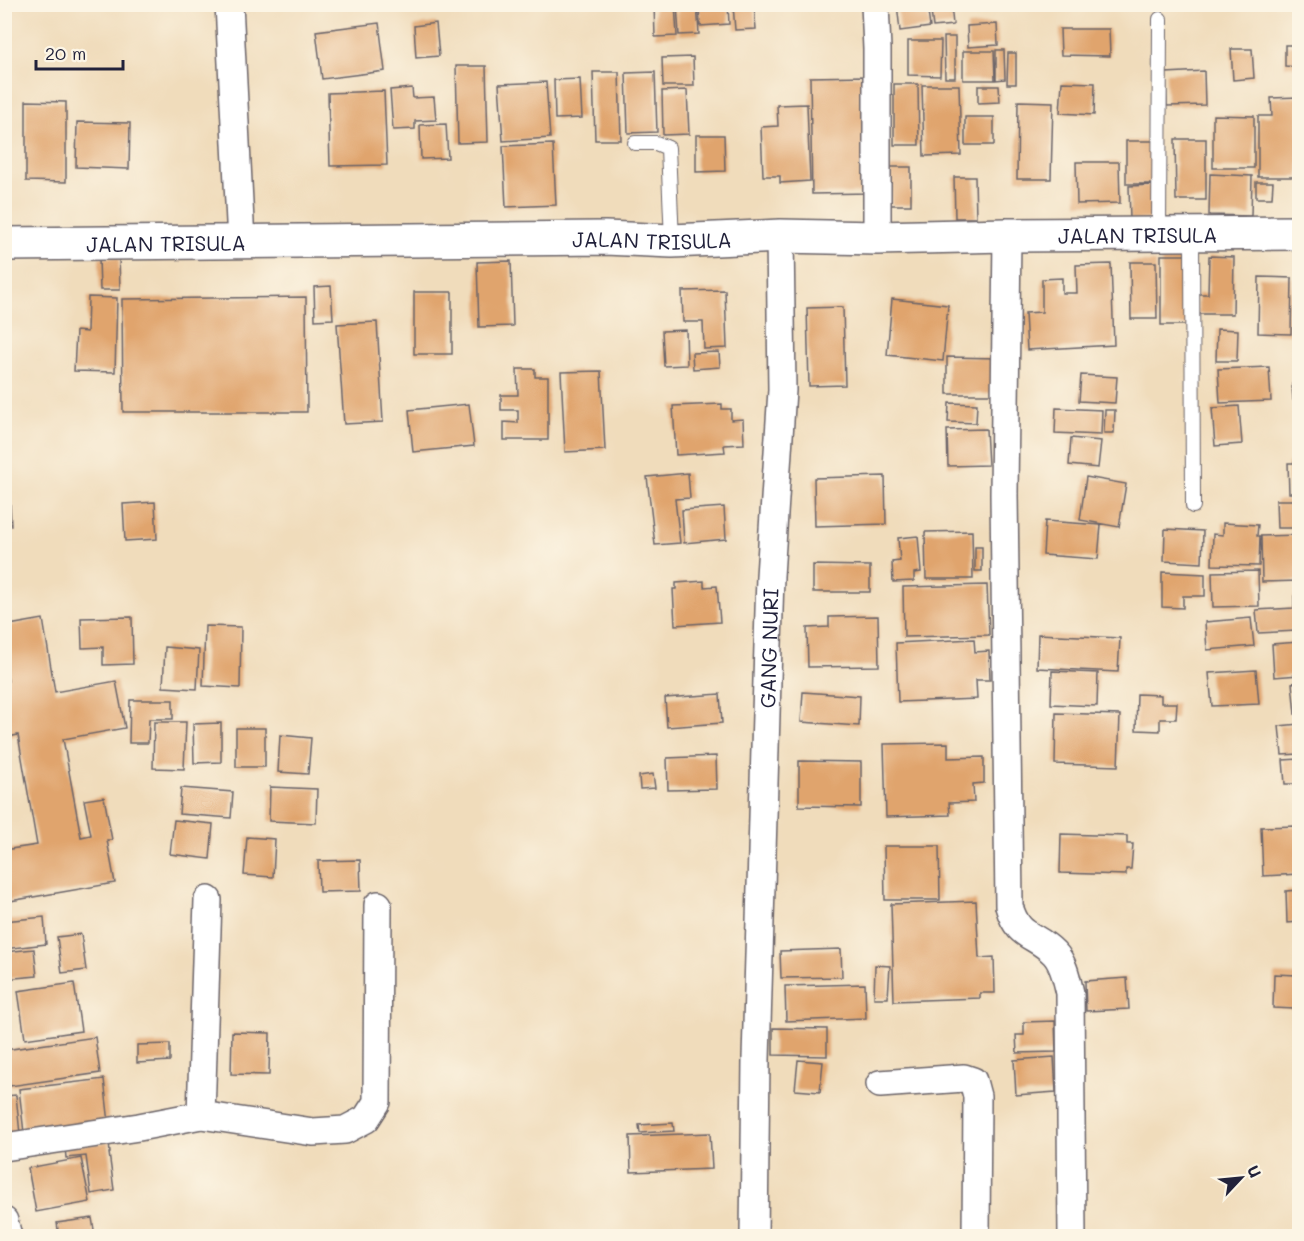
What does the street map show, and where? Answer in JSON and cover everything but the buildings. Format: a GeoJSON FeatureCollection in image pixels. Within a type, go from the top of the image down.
{"type":"FeatureCollection","features":[{"type":"Feature","properties":{"kind":"street"},"geometry":{"type":"LineString","coordinates":[[229,4],[241,242]]}},
{"type":"Feature","properties":{"kind":"street"},"geometry":{"type":"LineString","coordinates":[[874,4],[877,49],[877,237]]}},
{"type":"Feature","properties":{"kind":"street","name":"JALAN TRISULA"},"geometry":{"type":"LineString","coordinates":[[4,244],[605,238],[672,241],[780,236],[1299,233]]}},
{"type":"Feature","properties":{"kind":"street"},"geometry":{"type":"LineString","coordinates":[[1007,235],[1004,494],[1009,906],[1013,919],[1025,934],[1055,954],[1065,974],[1070,993],[1072,1236]]}},
{"type":"Feature","properties":{"kind":"street","name":"GANG NURI"},"geometry":{"type":"LineString","coordinates":[[754,1236],[756,1059],[770,576],[782,390],[780,236]]}},
{"type":"Feature","properties":{"kind":"street"},"geometry":{"type":"LineString","coordinates":[[201,1115],[208,900]]}},
{"type":"Feature","properties":{"kind":"street"},"geometry":{"type":"LineString","coordinates":[[4,1147],[139,1127],[201,1115],[313,1132],[345,1130],[366,1119],[377,1102],[378,905]]}},
{"type":"Feature","properties":{"kind":"street"},"geometry":{"type":"LineString","coordinates":[[880,1083],[964,1078],[973,1082],[977,1096],[976,1236]]}},
{"type":"Feature","properties":{"kind":"street"},"geometry":{"type":"LineString","coordinates":[[4,1221],[8,1236]]}},
{"type":"Feature","properties":{"kind":"lane"},"geometry":{"type":"LineString","coordinates":[[1159,233],[1160,19]]}},
{"type":"Feature","properties":{"kind":"lane"},"geometry":{"type":"LineString","coordinates":[[635,143],[656,142],[668,148],[672,241]]}},
{"type":"Feature","properties":{"kind":"lane"},"geometry":{"type":"LineString","coordinates":[[1192,233],[1193,506]]}}]}
